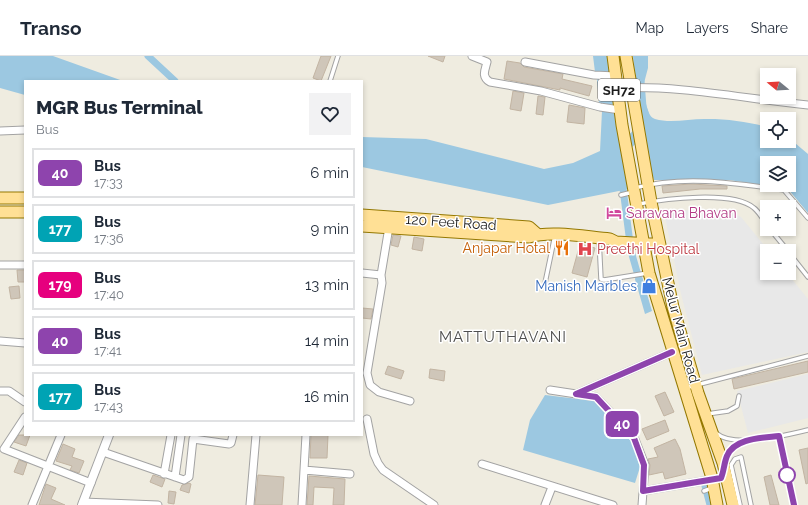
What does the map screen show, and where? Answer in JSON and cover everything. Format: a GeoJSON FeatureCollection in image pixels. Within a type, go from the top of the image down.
{"type":"FeatureCollection","features":[{"type":"Feature","properties":{"kind":"main road","name":"Melur Main Road"},"geometry":{"type":"LineString","coordinates":[[613,56],[614,76],[618,88],[619,109],[633,191],[637,204],[634,239],[685,388],[716,486],[733,505]]}},
{"type":"Feature","properties":{"kind":"main road","name":"Melur Main Road"},"geometry":{"type":"LineString","coordinates":[[626,56],[634,87],[636,117],[651,202],[673,307],[696,386],[710,427],[716,486]]}},
{"type":"Feature","properties":{"kind":"main road"},"geometry":{"type":"LineString","coordinates":[[0,198],[24,198]]}},
{"type":"Feature","properties":{"kind":"main road"},"geometry":{"type":"LineString","coordinates":[[0,212],[24,212]]}},
{"type":"Feature","properties":{"kind":"main road","name":"120 Feet Road"},"geometry":{"type":"LineString","coordinates":[[363,215],[529,227],[538,234]]}},
{"type":"Feature","properties":{"kind":"main road","name":"120 Feet Road"},"geometry":{"type":"LineString","coordinates":[[363,226],[529,237],[538,234],[555,235],[610,239],[616,242],[634,239],[658,239]]}},
{"type":"Feature","properties":{"kind":"street"},"geometry":{"type":"LineString","coordinates":[[472,56],[488,59],[484,75],[486,80],[490,82],[541,91],[600,107],[619,109]]}},
{"type":"Feature","properties":{"kind":"street"},"geometry":{"type":"LineString","coordinates":[[525,62],[594,75],[614,76]]}},
{"type":"Feature","properties":{"kind":"street"},"geometry":{"type":"LineString","coordinates":[[618,88],[645,87],[700,91],[734,97],[808,105]]}},
{"type":"Feature","properties":{"kind":"street"},"geometry":{"type":"LineString","coordinates":[[0,131],[24,130]]}},
{"type":"Feature","properties":{"kind":"street"},"geometry":{"type":"LineString","coordinates":[[389,228],[381,276],[382,283],[367,373],[370,385],[379,392],[410,401]]}},
{"type":"Feature","properties":{"kind":"street"},"geometry":{"type":"LineString","coordinates":[[0,265],[24,265]]}},
{"type":"Feature","properties":{"kind":"street"},"geometry":{"type":"LineString","coordinates":[[363,273],[381,276]]}},
{"type":"Feature","properties":{"kind":"street"},"geometry":{"type":"LineString","coordinates":[[0,342],[24,344]]}},
{"type":"Feature","properties":{"kind":"street"},"geometry":{"type":"LineString","coordinates":[[576,394],[672,352]]}},
{"type":"Feature","properties":{"kind":"street"},"geometry":{"type":"LineString","coordinates":[[550,390],[596,397],[634,438],[644,465],[642,505]]}},
{"type":"Feature","properties":{"kind":"street"},"geometry":{"type":"LineString","coordinates":[[0,391],[9,391],[24,401]]}},
{"type":"Feature","properties":{"kind":"street"},"geometry":{"type":"LineString","coordinates":[[24,419],[4,449],[91,483]]}},
{"type":"Feature","properties":{"kind":"street"},"geometry":{"type":"LineString","coordinates":[[368,419],[378,463],[383,470],[434,505]]}},
{"type":"Feature","properties":{"kind":"street"},"geometry":{"type":"LineString","coordinates":[[32,505],[61,436]]}},
{"type":"Feature","properties":{"kind":"street"},"geometry":{"type":"LineString","coordinates":[[109,436],[82,504],[158,505]]}},
{"type":"Feature","properties":{"kind":"street"},"geometry":{"type":"LineString","coordinates":[[164,474],[171,436]]}},
{"type":"Feature","properties":{"kind":"street"},"geometry":{"type":"LineString","coordinates":[[175,477],[181,436]]}},
{"type":"Feature","properties":{"kind":"street"},"geometry":{"type":"LineString","coordinates":[[103,452],[184,480],[188,478],[193,439],[231,444],[233,436]]}},
{"type":"Feature","properties":{"kind":"street"},"geometry":{"type":"LineString","coordinates":[[250,505],[256,436]]}},
{"type":"Feature","properties":{"kind":"street"},"geometry":{"type":"LineString","coordinates":[[302,505],[306,436]]}},
{"type":"Feature","properties":{"kind":"street"},"geometry":{"type":"LineString","coordinates":[[482,464],[613,505]]}},
{"type":"Feature","properties":{"kind":"street"},"geometry":{"type":"LineString","coordinates":[[304,470],[350,474]]}},
{"type":"Feature","properties":{"kind":"street"},"geometry":{"type":"LineString","coordinates":[[643,491],[716,486]]}},
{"type":"Feature","properties":{"kind":"street"},"geometry":{"type":"LineString","coordinates":[[545,505],[552,487]]}},
{"type":"Feature","properties":{"kind":"lane"},"geometry":{"type":"LineString","coordinates":[[330,80],[338,56]]}},
{"type":"Feature","properties":{"kind":"lane"},"geometry":{"type":"LineString","coordinates":[[621,196],[648,185],[685,180],[719,181],[784,190],[808,218]]}},
{"type":"Feature","properties":{"kind":"lane"},"geometry":{"type":"LineString","coordinates":[[637,204],[705,197],[732,199],[753,207],[760,216]]}},
{"type":"Feature","properties":{"kind":"lane"},"geometry":{"type":"LineString","coordinates":[[545,283],[555,235]]}},
{"type":"Feature","properties":{"kind":"lane"},"geometry":{"type":"LineString","coordinates":[[775,236],[782,244]]}},
{"type":"Feature","properties":{"kind":"lane"},"geometry":{"type":"LineString","coordinates":[[599,238],[601,279],[604,280],[645,273]]}},
{"type":"Feature","properties":{"kind":"lane"},"geometry":{"type":"LineString","coordinates":[[796,262],[808,277]]}},
{"type":"Feature","properties":{"kind":"lane"},"geometry":{"type":"LineString","coordinates":[[685,388],[808,356]]}},
{"type":"Feature","properties":{"kind":"lane"},"geometry":{"type":"LineString","coordinates":[[706,414],[728,411],[737,406],[739,396]]}},
{"type":"Feature","properties":{"kind":"lane"},"geometry":{"type":"LineString","coordinates":[[710,427],[718,435],[730,439],[746,440],[779,436],[808,430]]}},
{"type":"Feature","properties":{"kind":"lane"},"geometry":{"type":"LineString","coordinates":[[779,436],[794,505]]}},
{"type":"Feature","properties":{"kind":"lane"},"geometry":{"type":"LineString","coordinates":[[716,486],[727,455],[736,446],[746,440]]}},
{"type":"Feature","properties":{"kind":"lane"},"geometry":{"type":"LineString","coordinates":[[740,505],[731,465],[735,459],[741,457],[751,505]]}},
{"type":"Feature","properties":{"kind":"shaded area"},"geometry":{"type":"Polygon","coordinates":[[[702,209],[729,211],[741,217],[763,244],[760,244],[760,280],[793,280],[808,299],[808,352],[702,375],[681,294],[664,212],[702,209]]]}},
{"type":"Feature","properties":{"kind":"shaded area"},"geometry":{"type":"Polygon","coordinates":[[[808,374],[808,418],[748,433],[737,391],[808,374]]]}},
{"type":"Feature","properties":{"kind":"water"},"geometry":{"type":"Polygon","coordinates":[[[0,56],[53,56],[120,80],[24,80],[24,95],[0,88],[0,56]]]}},
{"type":"Feature","properties":{"kind":"water"},"geometry":{"type":"Polygon","coordinates":[[[593,56],[608,56],[610,73],[595,72],[593,56]]]}},
{"type":"Feature","properties":{"kind":"water"},"geometry":{"type":"Polygon","coordinates":[[[633,56],[648,56],[648,68],[644,83],[635,84],[633,56]]]}},
{"type":"Feature","properties":{"kind":"water"},"geometry":{"type":"Polygon","coordinates":[[[597,79],[610,80],[616,105],[599,103],[597,79]]]}},
{"type":"Feature","properties":{"kind":"water"},"geometry":{"type":"Polygon","coordinates":[[[646,104],[650,115],[655,119],[668,121],[702,119],[723,120],[738,121],[760,126],[760,148],[796,148],[796,144],[808,154],[808,213],[790,192],[796,192],[796,156],[760,156],[760,185],[729,180],[654,180],[650,169],[640,105],[646,104]]]}},
{"type":"Feature","properties":{"kind":"water"},"geometry":{"type":"Polygon","coordinates":[[[602,111],[616,112],[629,188],[548,205],[363,167],[363,137],[426,139],[544,169],[573,163],[600,151],[602,111]]]}},
{"type":"Feature","properties":{"kind":"water"},"geometry":{"type":"Polygon","coordinates":[[[642,277],[652,311],[645,314],[635,279],[642,277]]]}},
{"type":"Feature","properties":{"kind":"water"},"geometry":{"type":"Polygon","coordinates":[[[545,395],[595,401],[632,441],[640,467],[635,483],[523,450],[530,420],[545,395]]]}},
{"type":"Feature","properties":{"kind":"building"},"geometry":{"type":"Polygon","coordinates":[[[321,56],[331,56],[321,80],[313,78],[321,56]]]}},
{"type":"Feature","properties":{"kind":"building"},"geometry":{"type":"Polygon","coordinates":[[[428,56],[445,56],[443,62],[428,56]]]}},
{"type":"Feature","properties":{"kind":"building"},"geometry":{"type":"Polygon","coordinates":[[[507,61],[520,63],[524,67],[563,74],[562,79],[592,86],[589,96],[560,88],[560,90],[504,79],[507,61]]]}},
{"type":"Feature","properties":{"kind":"building"},"geometry":{"type":"Polygon","coordinates":[[[513,91],[524,93],[521,111],[510,109],[513,91]]]}},
{"type":"Feature","properties":{"kind":"building"},"geometry":{"type":"Polygon","coordinates":[[[538,96],[545,97],[543,115],[536,114],[538,96]]]}},
{"type":"Feature","properties":{"kind":"building"},"geometry":{"type":"Polygon","coordinates":[[[569,105],[585,108],[584,124],[567,122],[569,105]]]}},
{"type":"Feature","properties":{"kind":"building"},"geometry":{"type":"Polygon","coordinates":[[[691,184],[727,186],[727,189],[700,189],[663,193],[662,186],[691,184]]]}},
{"type":"Feature","properties":{"kind":"building"},"geometry":{"type":"Polygon","coordinates":[[[393,235],[401,236],[398,247],[391,245],[393,235]]]}},
{"type":"Feature","properties":{"kind":"building"},"geometry":{"type":"Polygon","coordinates":[[[414,237],[424,239],[422,251],[412,249],[414,237]]]}},
{"type":"Feature","properties":{"kind":"building"},"geometry":{"type":"Polygon","coordinates":[[[580,244],[595,248],[587,277],[572,273],[580,244]]]}},
{"type":"Feature","properties":{"kind":"building"},"geometry":{"type":"Polygon","coordinates":[[[17,270],[24,270],[24,282],[18,282],[17,270]]]}},
{"type":"Feature","properties":{"kind":"building"},"geometry":{"type":"Polygon","coordinates":[[[19,286],[20,298],[11,299],[9,287],[19,286]]]}},
{"type":"Feature","properties":{"kind":"building"},"geometry":{"type":"Polygon","coordinates":[[[363,308],[373,309],[371,319],[363,318],[363,308]]]}},
{"type":"Feature","properties":{"kind":"building"},"geometry":{"type":"Polygon","coordinates":[[[808,361],[808,372],[734,389],[732,379],[808,361]]]}},
{"type":"Feature","properties":{"kind":"building"},"geometry":{"type":"Polygon","coordinates":[[[388,366],[404,371],[401,379],[385,374],[388,366]]]}},
{"type":"Feature","properties":{"kind":"building"},"geometry":{"type":"Polygon","coordinates":[[[430,369],[445,371],[444,381],[429,378],[430,369]]]}},
{"type":"Feature","properties":{"kind":"building"},"geometry":{"type":"Polygon","coordinates":[[[665,392],[674,412],[664,416],[655,396],[665,392]]]}},
{"type":"Feature","properties":{"kind":"building"},"geometry":{"type":"Polygon","coordinates":[[[665,420],[669,431],[647,440],[642,429],[665,420]]]}},
{"type":"Feature","properties":{"kind":"building"},"geometry":{"type":"Polygon","coordinates":[[[19,435],[30,436],[26,446],[14,442],[19,435]]]}},
{"type":"Feature","properties":{"kind":"building"},"geometry":{"type":"Polygon","coordinates":[[[311,436],[328,436],[327,458],[310,458],[311,436]]]}},
{"type":"Feature","properties":{"kind":"building"},"geometry":{"type":"Polygon","coordinates":[[[675,439],[680,449],[686,474],[665,479],[663,472],[649,475],[650,465],[648,459],[658,457],[654,448],[675,439]]]}},
{"type":"Feature","properties":{"kind":"building"},"geometry":{"type":"Polygon","coordinates":[[[63,444],[75,449],[72,457],[84,461],[79,473],[70,470],[72,466],[56,461],[63,444]]]}},
{"type":"Feature","properties":{"kind":"building"},"geometry":{"type":"Polygon","coordinates":[[[808,448],[808,483],[806,484],[799,450],[808,448]]]}},
{"type":"Feature","properties":{"kind":"building"},"geometry":{"type":"Polygon","coordinates":[[[19,460],[27,463],[23,475],[14,472],[19,460]]]}},
{"type":"Feature","properties":{"kind":"building"},"geometry":{"type":"Polygon","coordinates":[[[153,475],[165,479],[162,487],[150,482],[153,475]]]}},
{"type":"Feature","properties":{"kind":"building"},"geometry":{"type":"Polygon","coordinates":[[[258,475],[284,477],[282,505],[255,505],[258,475]]]}},
{"type":"Feature","properties":{"kind":"building"},"geometry":{"type":"Polygon","coordinates":[[[771,475],[779,505],[770,505],[764,477],[771,475]]]}},
{"type":"Feature","properties":{"kind":"building"},"geometry":{"type":"Polygon","coordinates":[[[309,476],[345,479],[344,505],[333,505],[334,488],[314,487],[313,505],[307,505],[309,476]]]}},
{"type":"Feature","properties":{"kind":"building"},"geometry":{"type":"Polygon","coordinates":[[[189,483],[191,484],[189,493],[180,490],[182,485],[189,483]]]}},
{"type":"Feature","properties":{"kind":"building"},"geometry":{"type":"Polygon","coordinates":[[[46,484],[56,488],[51,499],[65,505],[39,505],[46,484]]]}},
{"type":"Feature","properties":{"kind":"building"},"geometry":{"type":"Polygon","coordinates":[[[169,491],[176,492],[174,504],[168,503],[169,491]]]}},
{"type":"Feature","properties":{"kind":"waterway"},"geometry":{"type":"LineString","coordinates":[[148,56],[174,80]]}},
{"type":"Feature","properties":{"kind":"waterway"},"geometry":{"type":"LineString","coordinates":[[639,56],[643,107],[645,113]]}},
{"type":"Feature","properties":{"kind":"waterway"},"geometry":{"type":"LineString","coordinates":[[621,151],[645,126]]}},
{"type":"Feature","properties":{"kind":"waterway"},"geometry":{"type":"LineString","coordinates":[[622,181],[631,251],[641,286]]}},
{"type":"Feature","properties":{"kind":"waterway"},"geometry":{"type":"LineString","coordinates":[[704,482],[710,505]]}},
{"type":"Feature","properties":{"kind":"bus line","name":"40"},"geometry":{"type":"LineString","coordinates":[[672,352],[576,394],[596,397],[614,414],[634,438],[644,465],[643,491],[712,478],[721,478],[725,469],[727,455],[736,446],[746,440],[779,436],[794,505]]}},
{"type":"Feature","properties":{"kind":"place","name":"Saravana Bhavan"},"geometry":{"type":"Point","coordinates":[614,213]}},
{"type":"Feature","properties":{"kind":"place","name":"Anjapar Hotal"},"geometry":{"type":"Point","coordinates":[562,248]}},
{"type":"Feature","properties":{"kind":"place","name":"Preethi Hospital"},"geometry":{"type":"Point","coordinates":[585,249]}},
{"type":"Feature","properties":{"kind":"place","name":"Manish Marbles"},"geometry":{"type":"Point","coordinates":[649,286]}},
{"type":"Feature","properties":{"kind":"district","name":"MATTUTHAVANI"},"geometry":{"type":"Point","coordinates":[503,337]}}]}
